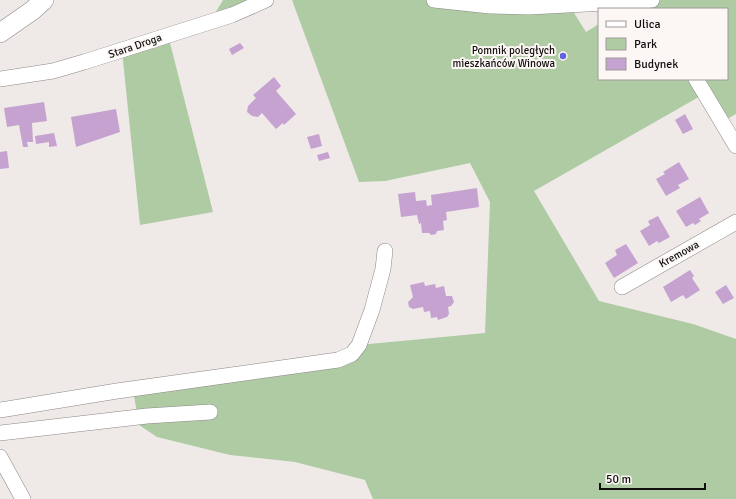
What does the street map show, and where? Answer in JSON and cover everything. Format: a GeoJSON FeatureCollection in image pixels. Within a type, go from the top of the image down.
{"type":"FeatureCollection","features":[{"type":"Feature","properties":{"kind":"main road"},"geometry":{"type":"LineString","coordinates":[[0,33],[33,10],[44,0]]}},
{"type":"Feature","properties":{"kind":"street","name":"Stara Droga"},"geometry":{"type":"LineString","coordinates":[[0,79],[53,71],[107,56],[232,15],[266,0]]}},
{"type":"Feature","properties":{"kind":"street"},"geometry":{"type":"LineString","coordinates":[[434,0],[529,7],[652,3]]}},
{"type":"Feature","properties":{"kind":"street"},"geometry":{"type":"LineString","coordinates":[[697,80],[736,146]]}},
{"type":"Feature","properties":{"kind":"street","name":"Kremowa"},"geometry":{"type":"LineString","coordinates":[[622,287],[736,222]]}},
{"type":"Feature","properties":{"kind":"street"},"geometry":{"type":"LineString","coordinates":[[0,410],[338,360],[352,354],[359,345],[372,310],[383,269],[385,251]]}},
{"type":"Feature","properties":{"kind":"street"},"geometry":{"type":"LineString","coordinates":[[0,433],[147,416],[210,412]]}},
{"type":"Feature","properties":{"kind":"street"},"geometry":{"type":"LineString","coordinates":[[0,457],[23,499]]}},
{"type":"Feature","properties":{"kind":"green space"},"geometry":{"type":"Polygon","coordinates":[[[223,0],[266,0],[209,23],[223,0]]]}},
{"type":"Feature","properties":{"kind":"green space"},"geometry":{"type":"Polygon","coordinates":[[[292,0],[439,0],[569,5],[586,32],[598,25],[598,80],[728,80],[728,8],[627,8],[652,0],[736,0],[736,114],[722,122],[704,94],[534,191],[599,301],[693,324],[736,339],[736,499],[373,499],[365,480],[295,462],[230,455],[157,437],[139,425],[133,390],[338,360],[359,345],[485,333],[490,202],[470,163],[385,181],[359,182],[292,0]]]}},
{"type":"Feature","properties":{"kind":"green space"},"geometry":{"type":"Polygon","coordinates":[[[168,35],[213,212],[140,225],[122,51],[168,35]]]}},
{"type":"Feature","properties":{"kind":"building"},"geometry":{"type":"Polygon","coordinates":[[[240,43],[244,48],[232,55],[229,49],[240,43]]]}},
{"type":"Feature","properties":{"kind":"building"},"geometry":{"type":"Polygon","coordinates":[[[274,77],[281,86],[276,91],[296,114],[284,125],[283,123],[276,129],[262,113],[258,117],[252,116],[247,112],[248,106],[256,98],[253,95],[274,77]]]}},
{"type":"Feature","properties":{"kind":"building"},"geometry":{"type":"Polygon","coordinates":[[[44,102],[47,121],[32,123],[33,142],[27,142],[28,147],[23,147],[19,125],[7,127],[4,108],[44,102]]]}},
{"type":"Feature","properties":{"kind":"building"},"geometry":{"type":"Polygon","coordinates":[[[116,109],[120,132],[76,147],[71,117],[116,109]]]}},
{"type":"Feature","properties":{"kind":"building"},"geometry":{"type":"Polygon","coordinates":[[[685,114],[693,129],[683,134],[675,120],[685,114]]]}},
{"type":"Feature","properties":{"kind":"building"},"geometry":{"type":"Polygon","coordinates":[[[54,133],[57,146],[49,147],[49,142],[36,144],[35,136],[54,133]]]}},
{"type":"Feature","properties":{"kind":"building"},"geometry":{"type":"Polygon","coordinates":[[[319,134],[322,146],[311,149],[307,137],[319,134]]]}},
{"type":"Feature","properties":{"kind":"building"},"geometry":{"type":"Polygon","coordinates":[[[7,151],[9,168],[0,169],[0,152],[7,151]]]}},
{"type":"Feature","properties":{"kind":"building"},"geometry":{"type":"Polygon","coordinates":[[[328,152],[330,158],[319,161],[317,155],[328,152]]]}},
{"type":"Feature","properties":{"kind":"building"},"geometry":{"type":"Polygon","coordinates":[[[679,162],[689,179],[678,185],[680,188],[666,196],[656,179],[665,174],[663,172],[679,162]]]}},
{"type":"Feature","properties":{"kind":"building"},"geometry":{"type":"Polygon","coordinates":[[[477,188],[479,207],[446,212],[447,220],[443,221],[444,230],[437,231],[436,234],[431,235],[429,233],[422,233],[421,223],[419,224],[417,215],[401,217],[398,194],[415,192],[416,201],[426,200],[427,206],[432,205],[431,195],[477,188]]]}},
{"type":"Feature","properties":{"kind":"building"},"geometry":{"type":"Polygon","coordinates":[[[700,197],[709,213],[699,219],[701,221],[695,225],[693,223],[686,227],[676,211],[700,197]]]}},
{"type":"Feature","properties":{"kind":"building"},"geometry":{"type":"Polygon","coordinates":[[[658,216],[670,237],[659,243],[657,241],[649,246],[640,231],[650,225],[648,221],[658,216]]]}},
{"type":"Feature","properties":{"kind":"building"},"geometry":{"type":"Polygon","coordinates":[[[626,244],[638,263],[614,278],[605,263],[617,255],[615,250],[626,244]]]}},
{"type":"Feature","properties":{"kind":"building"},"geometry":{"type":"Polygon","coordinates":[[[690,270],[694,276],[692,278],[700,290],[686,299],[683,295],[671,302],[663,287],[690,270]]]}},
{"type":"Feature","properties":{"kind":"building"},"geometry":{"type":"Polygon","coordinates":[[[424,282],[425,286],[435,284],[436,288],[444,286],[446,296],[452,296],[454,302],[448,307],[449,314],[447,317],[438,320],[437,317],[431,318],[430,311],[424,312],[423,307],[413,309],[409,307],[408,302],[413,297],[410,285],[424,282]]]}},
{"type":"Feature","properties":{"kind":"building"},"geometry":{"type":"Polygon","coordinates":[[[726,285],[734,298],[723,304],[715,292],[726,285]]]}},
{"type":"Feature","properties":{"kind":"place","name":"Pomnik poległych mieszkańców Winowa"},"geometry":{"type":"Point","coordinates":[563,56]}}]}
